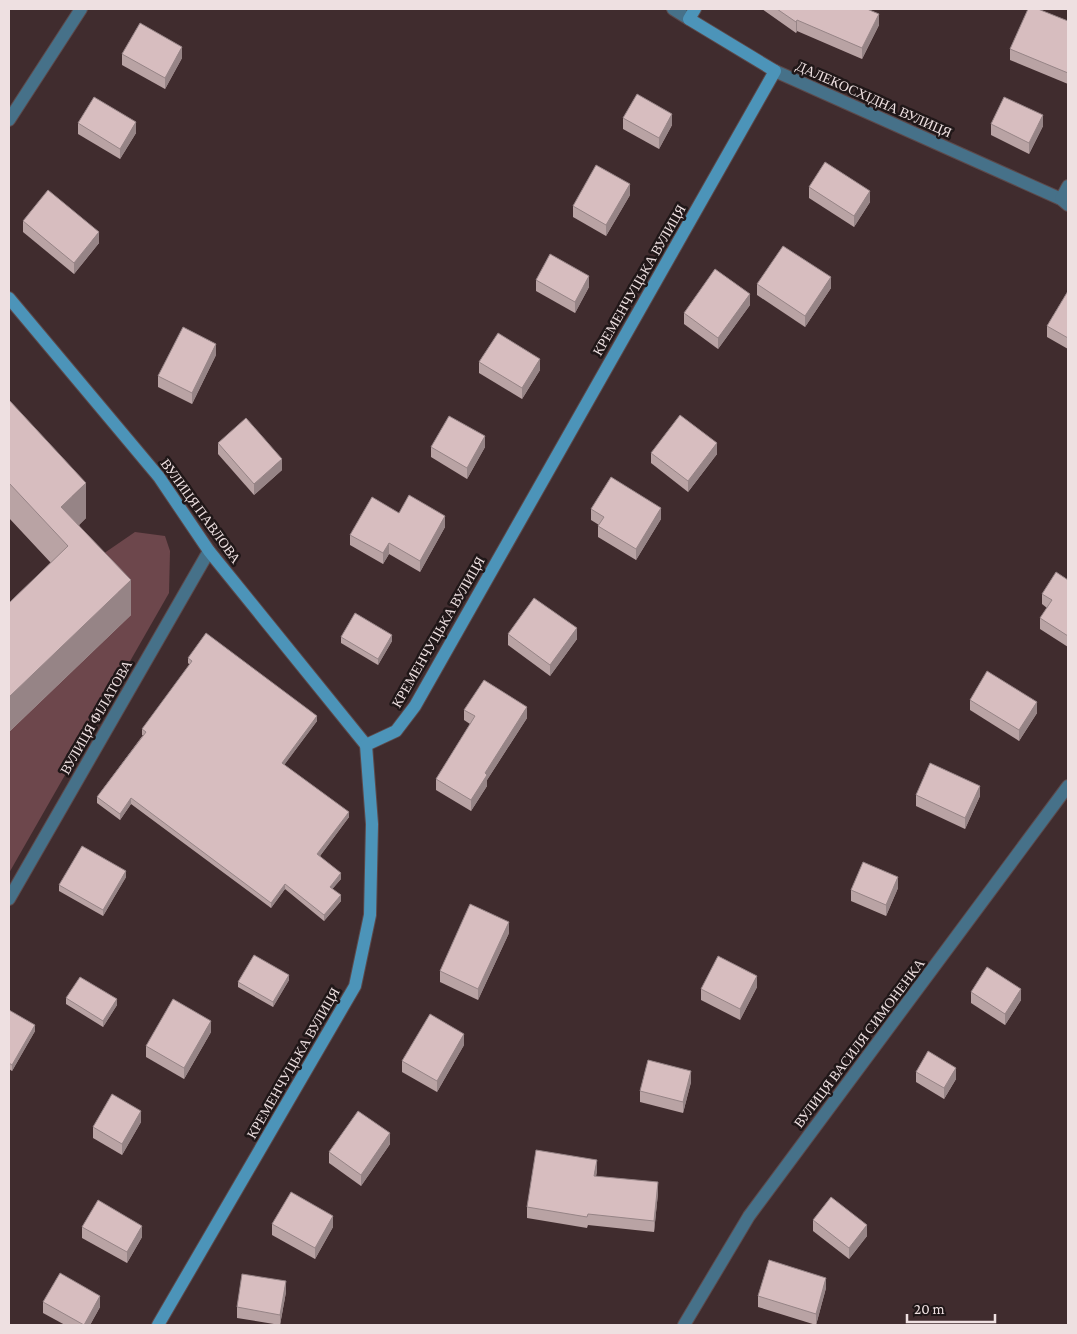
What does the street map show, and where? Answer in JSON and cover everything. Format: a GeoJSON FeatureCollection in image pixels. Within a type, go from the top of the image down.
{"type":"FeatureCollection","features":[{"type":"Feature","properties":{"kind":"street"},"geometry":{"type":"LineString","coordinates":[[9,120],[81,9]]}},
{"type":"Feature","properties":{"kind":"street","name":"ДАЛЕКОСХІДНА ВУЛИЦЯ"},"geometry":{"type":"LineString","coordinates":[[673,9],[692,14],[775,71],[1064,202]]}},
{"type":"Feature","properties":{"kind":"street","name":"КРЕМЕНЧУЦЬКА ВУЛИЦЯ"},"geometry":{"type":"LineString","coordinates":[[158,1325],[355,986],[370,915],[372,824],[366,745],[396,731],[415,706],[775,71]]}},
{"type":"Feature","properties":{"kind":"street"},"geometry":{"type":"LineString","coordinates":[[1064,202],[1068,186]]}},
{"type":"Feature","properties":{"kind":"street","name":"ВУЛИЦЯ ПАВЛОВА"},"geometry":{"type":"LineString","coordinates":[[9,298],[159,477],[210,551],[366,745]]}},
{"type":"Feature","properties":{"kind":"street","name":"ВУЛИЦЯ ФІЛАТОВА"},"geometry":{"type":"LineString","coordinates":[[9,899],[210,551]]}},
{"type":"Feature","properties":{"kind":"street","name":"ВУЛИЦЯ ВАСИЛЯ СИМОНЕНКА"},"geometry":{"type":"LineString","coordinates":[[684,1325],[749,1216],[1068,786]]}},
{"type":"Feature","properties":{"kind":"shaded area"},"geometry":{"type":"Polygon","coordinates":[[[135,532],[165,536],[170,551],[169,593],[9,873],[9,732],[84,567],[135,532]]]}},
{"type":"Feature","properties":{"kind":"building"},"geometry":{"type":"Polygon","coordinates":[[[777,9],[867,9],[879,14],[862,48],[797,20],[796,22],[777,9]]]}},
{"type":"Feature","properties":{"kind":"building"},"geometry":{"type":"Polygon","coordinates":[[[1028,9],[1038,9],[1068,21],[1068,73],[1010,49],[1028,9]]]}},
{"type":"Feature","properties":{"kind":"building"},"geometry":{"type":"Polygon","coordinates":[[[140,23],[182,47],[165,78],[122,54],[140,23]]]}},
{"type":"Feature","properties":{"kind":"building"},"geometry":{"type":"Polygon","coordinates":[[[637,94],[672,114],[659,138],[623,118],[637,94]]]}},
{"type":"Feature","properties":{"kind":"building"},"geometry":{"type":"Polygon","coordinates":[[[94,97],[136,122],[120,149],[78,123],[94,97]]]}},
{"type":"Feature","properties":{"kind":"building"},"geometry":{"type":"Polygon","coordinates":[[[1004,97],[1043,115],[1029,143],[991,124],[1004,97]]]}},
{"type":"Feature","properties":{"kind":"building"},"geometry":{"type":"Polygon","coordinates":[[[825,162],[870,191],[854,216],[809,187],[825,162]]]}},
{"type":"Feature","properties":{"kind":"building"},"geometry":{"type":"Polygon","coordinates":[[[596,165],[630,184],[606,225],[573,206],[596,165]]]}},
{"type":"Feature","properties":{"kind":"building"},"geometry":{"type":"Polygon","coordinates":[[[48,190],[99,232],[74,263],[23,221],[48,190]]]}},
{"type":"Feature","properties":{"kind":"building"},"geometry":{"type":"Polygon","coordinates":[[[783,246],[831,277],[805,316],[757,284],[783,246]]]}},
{"type":"Feature","properties":{"kind":"building"},"geometry":{"type":"Polygon","coordinates":[[[550,254],[589,276],[575,302],[536,280],[550,254]]]}},
{"type":"Feature","properties":{"kind":"building"},"geometry":{"type":"Polygon","coordinates":[[[715,269],[750,294],[718,338],[684,313],[715,269]]]}},
{"type":"Feature","properties":{"kind":"building"},"geometry":{"type":"Polygon","coordinates":[[[1068,291],[1068,338],[1047,326],[1068,291]]]}},
{"type":"Feature","properties":{"kind":"building"},"geometry":{"type":"Polygon","coordinates":[[[183,327],[216,344],[192,393],[158,376],[183,327]]]}},
{"type":"Feature","properties":{"kind":"building"},"geometry":{"type":"Polygon","coordinates":[[[498,333],[540,359],[522,388],[479,362],[498,333]]]}},
{"type":"Feature","properties":{"kind":"building"},"geometry":{"type":"Polygon","coordinates":[[[9,400],[86,483],[61,507],[131,580],[9,697],[9,603],[68,546],[9,483],[9,400]]]}},
{"type":"Feature","properties":{"kind":"building"},"geometry":{"type":"Polygon","coordinates":[[[680,415],[717,443],[688,481],[651,453],[680,415]]]}},
{"type":"Feature","properties":{"kind":"building"},"geometry":{"type":"Polygon","coordinates":[[[449,416],[485,436],[467,468],[431,447],[449,416]]]}},
{"type":"Feature","properties":{"kind":"building"},"geometry":{"type":"Polygon","coordinates":[[[246,418],[282,459],[254,484],[218,443],[246,418]]]}},
{"type":"Feature","properties":{"kind":"building"},"geometry":{"type":"Polygon","coordinates":[[[611,477],[661,508],[636,549],[598,526],[604,517],[591,509],[611,477]]]}},
{"type":"Feature","properties":{"kind":"building"},"geometry":{"type":"Polygon","coordinates":[[[409,495],[445,516],[420,561],[389,543],[383,553],[350,535],[372,497],[399,513],[409,495]]]}},
{"type":"Feature","properties":{"kind":"building"},"geometry":{"type":"Polygon","coordinates":[[[1056,572],[1068,580],[1068,636],[1040,618],[1052,600],[1042,594],[1056,572]]]}},
{"type":"Feature","properties":{"kind":"building"},"geometry":{"type":"Polygon","coordinates":[[[534,598],[577,628],[550,665],[508,634],[534,598]]]}},
{"type":"Feature","properties":{"kind":"building"},"geometry":{"type":"Polygon","coordinates":[[[355,613],[392,635],[378,659],[341,637],[355,613]]]}},
{"type":"Feature","properties":{"kind":"building"},"geometry":{"type":"Polygon","coordinates":[[[206,633],[317,716],[282,763],[349,812],[317,854],[341,873],[330,887],[341,895],[324,915],[285,884],[271,903],[131,798],[120,814],[97,797],[146,732],[142,729],[192,661],[188,658],[206,633]]]}},
{"type":"Feature","properties":{"kind":"building"},"geometry":{"type":"Polygon","coordinates":[[[987,671],[1037,702],[1019,730],[970,700],[987,671]]]}},
{"type":"Feature","properties":{"kind":"building"},"geometry":{"type":"Polygon","coordinates":[[[484,680],[527,707],[485,773],[487,775],[471,800],[436,779],[475,716],[464,710],[484,680]]]}},
{"type":"Feature","properties":{"kind":"building"},"geometry":{"type":"Polygon","coordinates":[[[930,763],[980,786],[965,818],[916,795],[930,763]]]}},
{"type":"Feature","properties":{"kind":"building"},"geometry":{"type":"Polygon","coordinates":[[[82,846],[126,871],[103,910],[59,885],[82,846]]]}},
{"type":"Feature","properties":{"kind":"building"},"geometry":{"type":"Polygon","coordinates":[[[863,862],[898,877],[886,905],[851,890],[863,862]]]}},
{"type":"Feature","properties":{"kind":"building"},"geometry":{"type":"Polygon","coordinates":[[[470,904],[509,922],[478,989],[440,971],[470,904]]]}},
{"type":"Feature","properties":{"kind":"building"},"geometry":{"type":"Polygon","coordinates":[[[254,955],[289,975],[273,1002],[238,982],[254,955]]]}},
{"type":"Feature","properties":{"kind":"building"},"geometry":{"type":"Polygon","coordinates":[[[718,956],[757,976],[740,1009],[701,989],[718,956]]]}},
{"type":"Feature","properties":{"kind":"building"},"geometry":{"type":"Polygon","coordinates":[[[987,967],[1021,989],[1005,1014],[971,992],[987,967]]]}},
{"type":"Feature","properties":{"kind":"building"},"geometry":{"type":"Polygon","coordinates":[[[80,977],[117,999],[103,1021],[66,998],[80,977]]]}},
{"type":"Feature","properties":{"kind":"building"},"geometry":{"type":"Polygon","coordinates":[[[173,999],[211,1021],[184,1068],[146,1046],[173,999]]]}},
{"type":"Feature","properties":{"kind":"building"},"geometry":{"type":"Polygon","coordinates":[[[9,1010],[35,1025],[12,1065],[9,1063],[9,1010]]]}},
{"type":"Feature","properties":{"kind":"building"},"geometry":{"type":"Polygon","coordinates":[[[430,1014],[464,1034],[437,1081],[402,1061],[430,1014]]]}},
{"type":"Feature","properties":{"kind":"building"},"geometry":{"type":"Polygon","coordinates":[[[928,1051],[956,1068],[944,1088],[916,1072],[928,1051]]]}},
{"type":"Feature","properties":{"kind":"building"},"geometry":{"type":"Polygon","coordinates":[[[648,1060],[691,1071],[683,1102],[640,1091],[648,1060]]]}},
{"type":"Feature","properties":{"kind":"building"},"geometry":{"type":"Polygon","coordinates":[[[112,1094],[141,1111],[122,1144],[93,1127],[112,1094]]]}},
{"type":"Feature","properties":{"kind":"building"},"geometry":{"type":"Polygon","coordinates":[[[358,1111],[390,1133],[361,1175],[329,1152],[358,1111]]]}},
{"type":"Feature","properties":{"kind":"building"},"geometry":{"type":"Polygon","coordinates":[[[536,1150],[597,1160],[594,1176],[658,1182],[654,1221],[588,1214],[587,1217],[527,1207],[536,1150]]]}},
{"type":"Feature","properties":{"kind":"building"},"geometry":{"type":"Polygon","coordinates":[[[291,1192],[333,1216],[315,1248],[272,1224],[291,1192]]]}},
{"type":"Feature","properties":{"kind":"building"},"geometry":{"type":"Polygon","coordinates":[[[831,1197],[867,1225],[849,1248],[813,1220],[831,1197]]]}},
{"type":"Feature","properties":{"kind":"building"},"geometry":{"type":"Polygon","coordinates":[[[98,1200],[142,1226],[127,1252],[82,1227],[98,1200]]]}},
{"type":"Feature","properties":{"kind":"building"},"geometry":{"type":"Polygon","coordinates":[[[769,1260],[826,1278],[816,1314],[758,1296],[769,1260]]]}},
{"type":"Feature","properties":{"kind":"building"},"geometry":{"type":"Polygon","coordinates":[[[60,1273],[100,1296],[84,1325],[43,1302],[60,1273]]]}},
{"type":"Feature","properties":{"kind":"building"},"geometry":{"type":"Polygon","coordinates":[[[242,1274],[286,1281],[280,1315],[237,1307],[242,1274]]]}}]}
